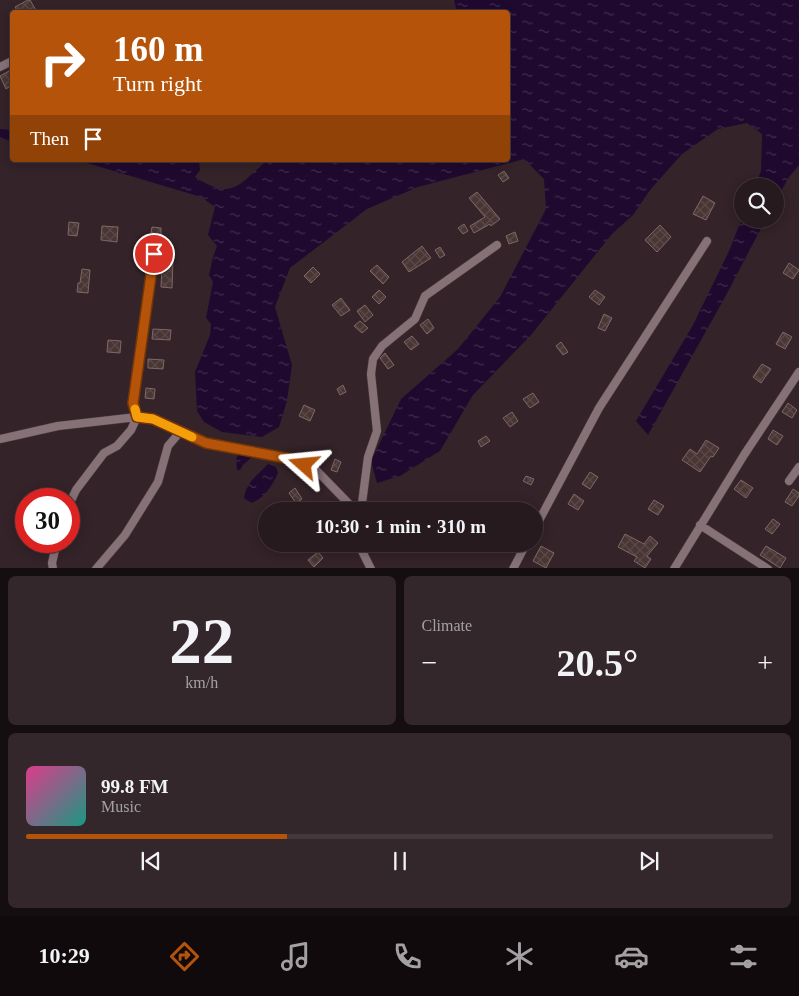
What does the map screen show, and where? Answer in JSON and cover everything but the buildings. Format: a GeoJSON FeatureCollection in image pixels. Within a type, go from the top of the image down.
{"type":"FeatureCollection","features":[{"type":"Feature","properties":{"kind":"street"},"geometry":{"type":"LineString","coordinates":[[543,513],[599,408],[707,241]]}},
{"type":"Feature","properties":{"kind":"street"},"geometry":{"type":"LineString","coordinates":[[362,502],[368,457],[377,431],[370,374],[373,359],[382,346],[415,318],[425,296],[496,245]]}},
{"type":"Feature","properties":{"kind":"street"},"geometry":{"type":"LineString","coordinates":[[78,488],[104,453],[117,446],[131,430],[137,417],[133,403],[154,254]]}},
{"type":"Feature","properties":{"kind":"street"},"geometry":{"type":"LineString","coordinates":[[674,568],[744,455],[799,372]]}},
{"type":"Feature","properties":{"kind":"street"},"geometry":{"type":"LineString","coordinates":[[0,439],[58,426],[137,417],[153,419],[206,443],[291,459],[316,470],[347,502]]}},
{"type":"Feature","properties":{"kind":"street"},"geometry":{"type":"LineString","coordinates":[[96,568],[125,535],[158,482],[168,446],[180,432]]}},
{"type":"Feature","properties":{"kind":"street"},"geometry":{"type":"LineString","coordinates":[[790,481],[799,467]]}},
{"type":"Feature","properties":{"kind":"street"},"geometry":{"type":"LineString","coordinates":[[700,526],[768,568]]}},
{"type":"Feature","properties":{"kind":"street"},"geometry":{"type":"LineString","coordinates":[[363,552],[371,568]]}},
{"type":"Feature","properties":{"kind":"street"},"geometry":{"type":"LineString","coordinates":[[513,568],[522,552]]}},
{"type":"Feature","properties":{"kind":"street"},"geometry":{"type":"LineString","coordinates":[[53,568],[54,553]]}},
{"type":"Feature","properties":{"kind":"water"},"geometry":{"type":"Polygon","coordinates":[[[454,0],[799,0],[799,165],[784,186],[784,178],[758,178],[761,171],[762,134],[747,123],[718,129],[682,154],[650,190],[633,215],[612,234],[531,335],[473,395],[440,451],[400,476],[377,483],[371,461],[401,399],[458,349],[500,297],[546,209],[544,179],[524,159],[418,187],[367,209],[290,268],[275,307],[292,365],[287,401],[279,427],[262,437],[222,432],[204,422],[197,411],[195,372],[210,335],[211,324],[206,318],[213,282],[209,275],[217,246],[208,235],[215,207],[201,197],[84,162],[199,162],[200,170],[195,177],[208,184],[227,189],[242,183],[266,162],[510,162],[510,10],[456,10],[454,0]]]}},
{"type":"Feature","properties":{"kind":"water"},"geometry":{"type":"Polygon","coordinates":[[[0,129],[10,130],[10,141],[0,137],[0,129]]]}},
{"type":"Feature","properties":{"kind":"water"},"geometry":{"type":"Polygon","coordinates":[[[738,228],[761,228],[648,435],[636,421],[693,325],[738,228]]]}},
{"type":"Feature","properties":{"kind":"water"},"geometry":{"type":"Polygon","coordinates":[[[242,454],[252,457],[240,470],[237,470],[236,459],[238,455],[242,454]]]}},
{"type":"Feature","properties":{"kind":"water"},"geometry":{"type":"Polygon","coordinates":[[[268,464],[276,467],[278,473],[267,491],[251,503],[244,498],[247,487],[268,464]]]}},
{"type":"Feature","properties":{"kind":"slow traffic"},"geometry":{"type":"LineString","coordinates":[[135,409],[137,417],[153,419],[192,437]]}},
{"type":"Feature","properties":{"kind":"route"},"geometry":{"type":"LineString","coordinates":[[154,254],[133,403],[137,417],[153,419],[206,443],[291,459],[304,465]]}}]}
